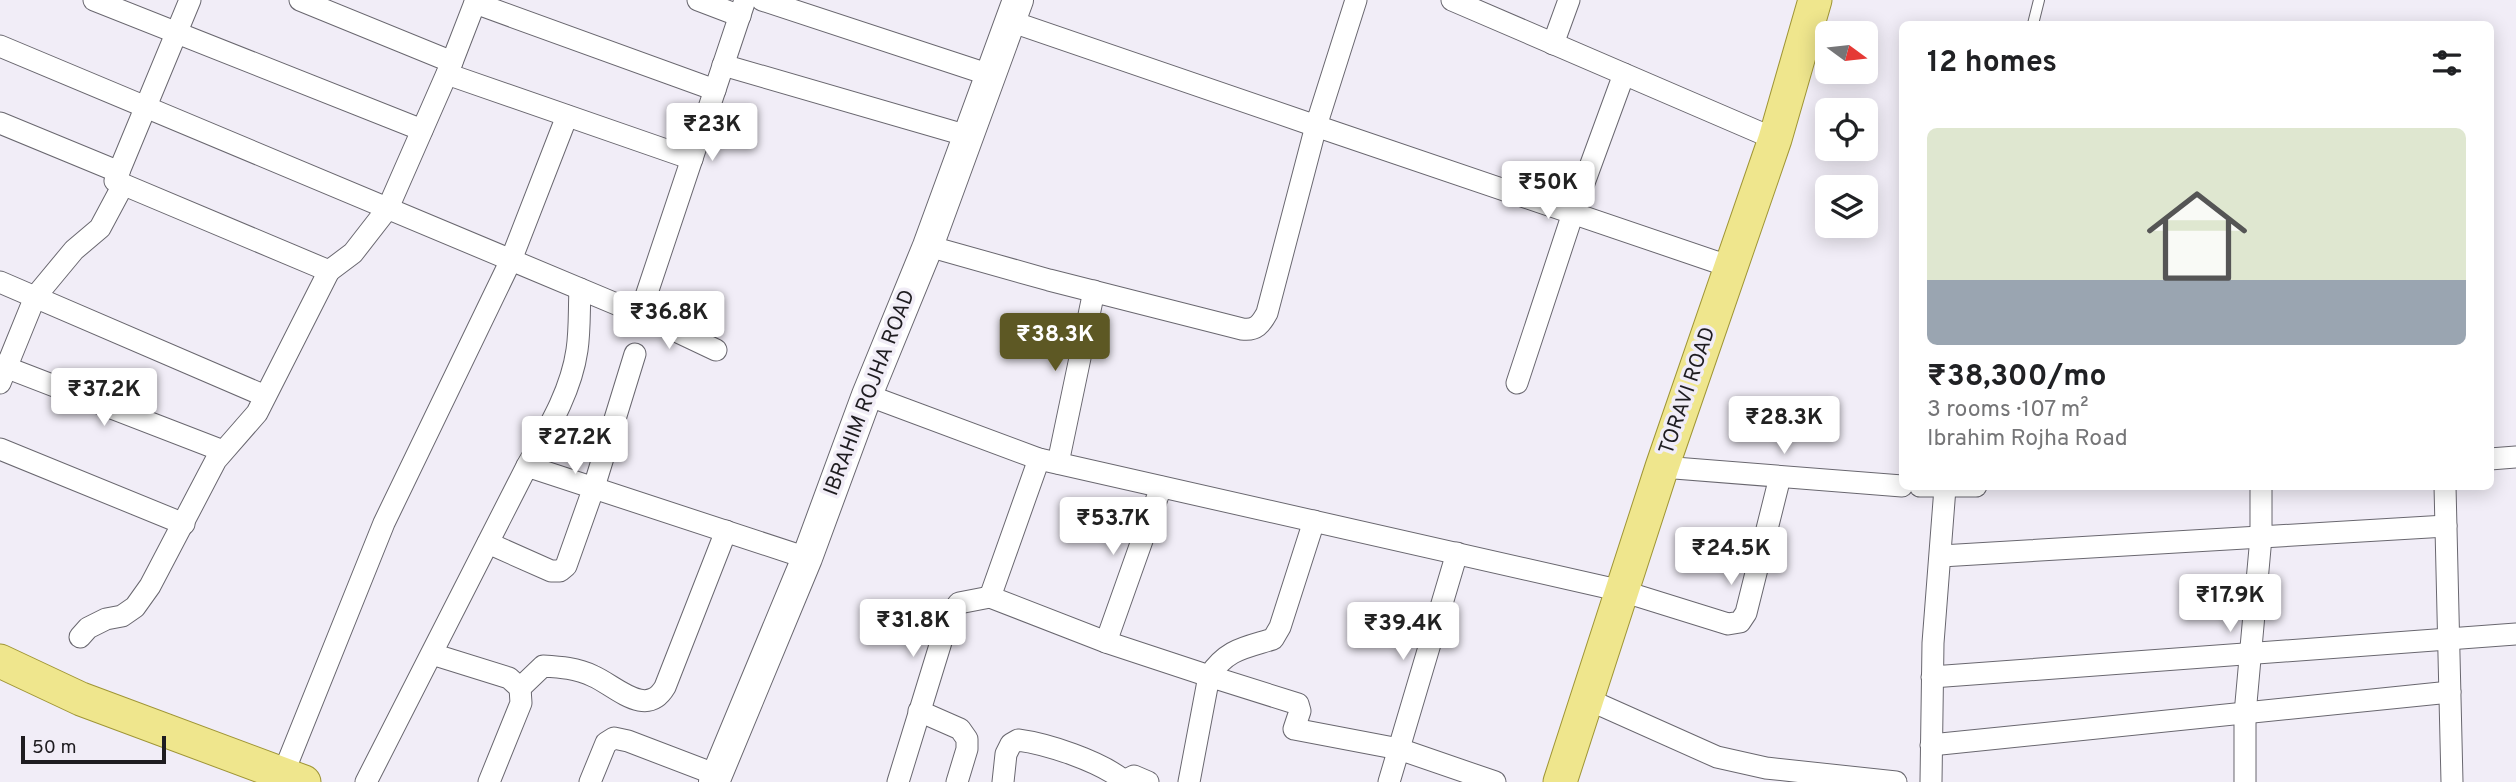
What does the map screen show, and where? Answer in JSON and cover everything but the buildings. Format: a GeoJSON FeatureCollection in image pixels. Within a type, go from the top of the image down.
{"type":"FeatureCollection","features":[{"type":"Feature","properties":{"kind":"main road","name":"TORAVI ROAD"},"geometry":{"type":"LineString","coordinates":[[1560,782],[1662,467],[1775,139],[1815,0]]}},
{"type":"Feature","properties":{"kind":"main road"},"geometry":{"type":"LineString","coordinates":[[0,661],[81,699],[294,778]]}},
{"type":"Feature","properties":{"kind":"street"},"geometry":{"type":"LineString","coordinates":[[94,0],[422,130]]}},
{"type":"Feature","properties":{"kind":"street"},"geometry":{"type":"LineString","coordinates":[[190,0],[100,228],[74,250],[35,297],[2,372],[223,451]]}},
{"type":"Feature","properties":{"kind":"street"},"geometry":{"type":"LineString","coordinates":[[300,0],[449,68],[567,117],[692,159]]}},
{"type":"Feature","properties":{"kind":"street"},"geometry":{"type":"LineString","coordinates":[[640,314],[742,8],[698,0]]}},
{"type":"Feature","properties":{"kind":"street"},"geometry":{"type":"LineString","coordinates":[[762,0],[990,75]]}},
{"type":"Feature","properties":{"kind":"street"},"geometry":{"type":"LineString","coordinates":[[928,246],[1242,329],[1253,329],[1261,324],[1267,313],[1315,126],[1356,0]]}},
{"type":"Feature","properties":{"kind":"street"},"geometry":{"type":"LineString","coordinates":[[1452,0],[1775,139]]}},
{"type":"Feature","properties":{"kind":"street"},"geometry":{"type":"LineString","coordinates":[[1553,44],[1569,0]]}},
{"type":"Feature","properties":{"kind":"street"},"geometry":{"type":"LineString","coordinates":[[80,637],[88,628],[106,619],[122,616],[135,607],[150,586],[216,460],[257,412],[329,271],[353,253],[388,208],[475,2],[715,90]]}},
{"type":"Feature","properties":{"kind":"street"},"geometry":{"type":"LineString","coordinates":[[1014,11],[1315,126],[1731,267]]}},
{"type":"Feature","properties":{"kind":"street","name":"IBRAHIM ROJHA ROAD"},"geometry":{"type":"LineString","coordinates":[[716,779],[807,558],[867,395],[928,246],[1014,11]]}},
{"type":"Feature","properties":{"kind":"street"},"geometry":{"type":"LineString","coordinates":[[0,46],[640,314],[716,350]]}},
{"type":"Feature","properties":{"kind":"street"},"geometry":{"type":"LineString","coordinates":[[723,65],[968,136]]}},
{"type":"Feature","properties":{"kind":"street"},"geometry":{"type":"LineString","coordinates":[[1517,383],[1573,213],[1624,74]]}},
{"type":"Feature","properties":{"kind":"street"},"geometry":{"type":"LineString","coordinates":[[294,778],[384,523],[511,260],[567,117]]}},
{"type":"Feature","properties":{"kind":"street"},"geometry":{"type":"LineString","coordinates":[[0,123],[329,271]]}},
{"type":"Feature","properties":{"kind":"street"},"geometry":{"type":"LineString","coordinates":[[0,282],[265,396]]}},
{"type":"Feature","properties":{"kind":"street"},"geometry":{"type":"LineString","coordinates":[[366,782],[527,466],[561,407],[577,351],[580,289]]}},
{"type":"Feature","properties":{"kind":"street"},"geometry":{"type":"LineString","coordinates":[[990,597],[1049,461],[1094,291]]}},
{"type":"Feature","properties":{"kind":"street"},"geometry":{"type":"LineString","coordinates":[[488,543],[551,571],[560,571],[566,566],[594,487],[635,354]]}},
{"type":"Feature","properties":{"kind":"street"},"geometry":{"type":"LineString","coordinates":[[867,395],[1049,461],[1622,591],[1728,624],[1740,622],[1746,613],[1780,477]]}},
{"type":"Feature","properties":{"kind":"street"},"geometry":{"type":"LineString","coordinates":[[0,449],[184,524]]}},
{"type":"Feature","properties":{"kind":"street"},"geometry":{"type":"LineString","coordinates":[[2494,458],[2516,457]]}},
{"type":"Feature","properties":{"kind":"street"},"geometry":{"type":"LineString","coordinates":[[527,466],[807,558]]}},
{"type":"Feature","properties":{"kind":"street"},"geometry":{"type":"LineString","coordinates":[[1662,467],[1899,485]]}},
{"type":"Feature","properties":{"kind":"street"},"geometry":{"type":"LineString","coordinates":[[1106,642],[1161,486]]}},
{"type":"Feature","properties":{"kind":"street"},"geometry":{"type":"LineString","coordinates":[[1931,782],[1932,677],[1945,490]]}},
{"type":"Feature","properties":{"kind":"street"},"geometry":{"type":"LineString","coordinates":[[2245,782],[2245,714],[2262,537],[2261,490]]}},
{"type":"Feature","properties":{"kind":"street"},"geometry":{"type":"LineString","coordinates":[[2445,490],[2452,782]]}},
{"type":"Feature","properties":{"kind":"street"},"geometry":{"type":"LineString","coordinates":[[1189,782],[1209,676],[1219,661],[1232,652],[1273,639],[1280,627],[1314,521]]}},
{"type":"Feature","properties":{"kind":"street"},"geometry":{"type":"LineString","coordinates":[[1941,556],[2446,526]]}},
{"type":"Feature","properties":{"kind":"street"},"geometry":{"type":"LineString","coordinates":[[520,688],[544,666],[567,667],[592,675],[634,699],[649,702],[659,698],[726,531]]}},
{"type":"Feature","properties":{"kind":"street"},"geometry":{"type":"LineString","coordinates":[[1389,782],[1457,554]]}},
{"type":"Feature","properties":{"kind":"street"},"geometry":{"type":"LineString","coordinates":[[898,782],[949,616],[959,603],[990,597],[1106,642],[1298,704],[1300,711],[1294,729],[1399,749],[1495,782]]}},
{"type":"Feature","properties":{"kind":"street"},"geometry":{"type":"LineString","coordinates":[[1932,677],[2516,634]]}},
{"type":"Feature","properties":{"kind":"street"},"geometry":{"type":"LineString","coordinates":[[432,654],[509,678],[520,688],[521,703],[489,782]]}},
{"type":"Feature","properties":{"kind":"street"},"geometry":{"type":"LineString","coordinates":[[1931,745],[2450,692]]}},
{"type":"Feature","properties":{"kind":"street"},"geometry":{"type":"LineString","coordinates":[[1587,699],[1717,757],[1766,768],[1896,782]]}},
{"type":"Feature","properties":{"kind":"street"},"geometry":{"type":"LineString","coordinates":[[919,711],[960,729],[967,739],[967,749],[957,782]]}},
{"type":"Feature","properties":{"kind":"street"},"geometry":{"type":"LineString","coordinates":[[590,782],[606,743],[614,738],[628,741],[716,779]]}},
{"type":"Feature","properties":{"kind":"street"},"geometry":{"type":"LineString","coordinates":[[1003,782],[1006,754],[1011,744],[1018,740],[1094,762],[1111,770],[1122,781],[1134,776],[1148,782]]}},
{"type":"Feature","properties":{"kind":"lane"},"geometry":{"type":"LineString","coordinates":[[2034,21],[2039,0]]}}]}
